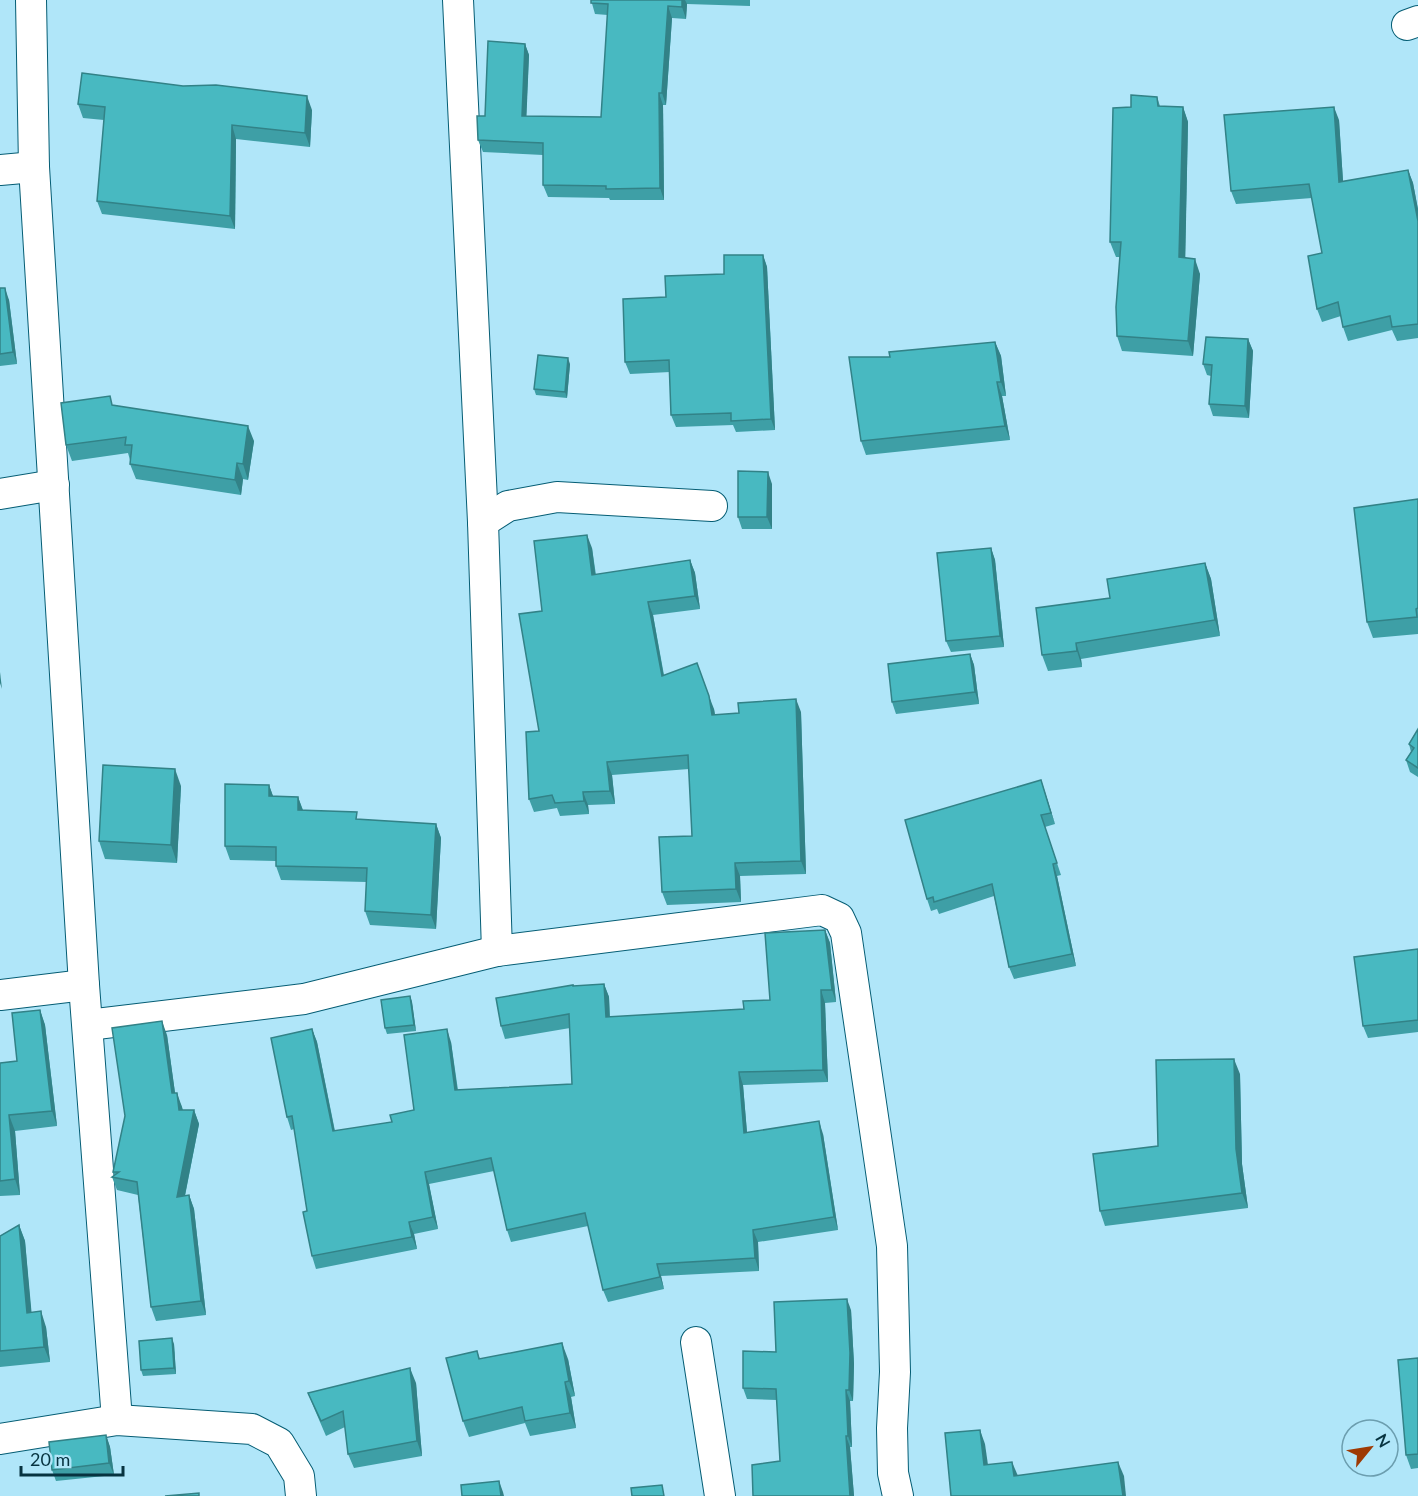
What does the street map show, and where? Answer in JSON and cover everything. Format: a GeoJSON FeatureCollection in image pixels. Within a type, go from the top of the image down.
{"type":"FeatureCollection","features":[{"type":"Feature","properties":{"kind":"street"},"geometry":{"type":"LineString","coordinates":[[31,0],[34,167],[84,985],[117,1420]]}},
{"type":"Feature","properties":{"kind":"street"},"geometry":{"type":"LineString","coordinates":[[458,0],[483,522],[497,951]]}},
{"type":"Feature","properties":{"kind":"street"},"geometry":{"type":"LineString","coordinates":[[0,170],[34,167]]}},
{"type":"Feature","properties":{"kind":"street"},"geometry":{"type":"LineString","coordinates":[[0,494],[54,485]]}},
{"type":"Feature","properties":{"kind":"street"},"geometry":{"type":"LineString","coordinates":[[483,522],[508,506],[557,497],[712,506]]}},
{"type":"Feature","properties":{"kind":"street"},"geometry":{"type":"LineString","coordinates":[[88,1025],[304,999],[497,951],[822,909],[839,918],[846,933],[892,1246],[895,1372],[892,1428],[893,1473],[898,1496]]}},
{"type":"Feature","properties":{"kind":"street"},"geometry":{"type":"LineString","coordinates":[[0,996],[84,985]]}},
{"type":"Feature","properties":{"kind":"street"},"geometry":{"type":"LineString","coordinates":[[696,1342],[720,1496]]}},
{"type":"Feature","properties":{"kind":"street"},"geometry":{"type":"LineString","coordinates":[[0,1439],[117,1420],[252,1429],[279,1443],[299,1476],[301,1496]]}},
{"type":"Feature","properties":{"kind":"building"},"geometry":{"type":"Polygon","coordinates":[[[591,0],[682,0],[682,7],[668,6],[662,93],[659,93],[660,188],[606,189],[606,186],[543,185],[543,143],[478,140],[477,116],[485,116],[488,41],[525,44],[522,116],[601,117],[608,4],[591,3],[591,0]]]}},
{"type":"Feature","properties":{"kind":"building"},"geometry":{"type":"Polygon","coordinates":[[[82,73],[183,86],[216,85],[307,96],[305,133],[232,125],[230,216],[97,201],[105,107],[78,104],[82,73]]]}},
{"type":"Feature","properties":{"kind":"building"},"geometry":{"type":"Polygon","coordinates":[[[1131,95],[1157,97],[1158,106],[1183,107],[1179,257],[1195,259],[1188,341],[1117,336],[1116,307],[1121,242],[1110,242],[1113,108],[1131,107],[1131,95]]]}},
{"type":"Feature","properties":{"kind":"building"},"geometry":{"type":"Polygon","coordinates":[[[1334,107],[1339,182],[1408,170],[1418,221],[1418,324],[1392,327],[1390,316],[1343,327],[1338,302],[1317,309],[1308,256],[1322,253],[1309,184],[1231,191],[1224,115],[1334,107]]]}},
{"type":"Feature","properties":{"kind":"building"},"geometry":{"type":"Polygon","coordinates":[[[724,255],[763,255],[771,419],[731,421],[731,413],[671,415],[669,360],[625,362],[623,299],[666,297],[665,276],[724,274],[724,255]]]}},
{"type":"Feature","properties":{"kind":"building"},"geometry":{"type":"Polygon","coordinates":[[[0,288],[5,288],[13,352],[0,354],[0,288]]]}},
{"type":"Feature","properties":{"kind":"building"},"geometry":{"type":"Polygon","coordinates":[[[1206,337],[1248,339],[1245,406],[1209,404],[1212,365],[1203,364],[1206,337]]]}},
{"type":"Feature","properties":{"kind":"building"},"geometry":{"type":"Polygon","coordinates":[[[995,342],[1001,382],[997,382],[1005,426],[861,441],[849,357],[890,357],[889,352],[995,342]]]}},
{"type":"Feature","properties":{"kind":"building"},"geometry":{"type":"Polygon","coordinates":[[[538,355],[568,358],[565,392],[534,389],[538,355]]]}},
{"type":"Feature","properties":{"kind":"building"},"geometry":{"type":"Polygon","coordinates":[[[110,396],[112,405],[248,426],[243,464],[237,463],[235,480],[130,464],[132,445],[125,445],[126,437],[66,445],[61,403],[110,396]]]}},
{"type":"Feature","properties":{"kind":"building"},"geometry":{"type":"Polygon","coordinates":[[[738,471],[768,472],[767,517],[738,517],[738,471]]]}},
{"type":"Feature","properties":{"kind":"building"},"geometry":{"type":"Polygon","coordinates":[[[1418,499],[1417,617],[1367,622],[1354,508],[1418,499]]]}},
{"type":"Feature","properties":{"kind":"building"},"geometry":{"type":"Polygon","coordinates":[[[587,535],[592,575],[690,560],[695,596],[648,602],[662,676],[697,663],[709,696],[712,715],[739,713],[738,703],[796,699],[801,861],[735,863],[736,889],[662,892],[659,837],[692,836],[688,755],[607,762],[610,791],[583,792],[584,801],[555,803],[552,795],[529,799],[526,732],[539,731],[519,614],[542,611],[534,541],[587,535]]]}},
{"type":"Feature","properties":{"kind":"building"},"geometry":{"type":"Polygon","coordinates":[[[991,548],[1000,636],[946,641],[937,553],[991,548]]]}},
{"type":"Feature","properties":{"kind":"building"},"geometry":{"type":"Polygon","coordinates":[[[1205,563],[1215,620],[1076,643],[1077,651],[1042,655],[1036,608],[1110,598],[1107,579],[1205,563]]]}},
{"type":"Feature","properties":{"kind":"building"},"geometry":{"type":"Polygon","coordinates":[[[970,654],[975,692],[892,702],[888,664],[970,654]]]}},
{"type":"Feature","properties":{"kind":"building"},"geometry":{"type":"Polygon","coordinates":[[[1418,729],[1418,768],[1406,760],[1414,748],[1409,744],[1418,729]]]}},
{"type":"Feature","properties":{"kind":"building"},"geometry":{"type":"Polygon","coordinates":[[[103,765],[175,769],[171,845],[99,841],[103,765]]]}},
{"type":"Feature","properties":{"kind":"building"},"geometry":{"type":"Polygon","coordinates":[[[1041,780],[1051,813],[1041,815],[1057,863],[1053,864],[1072,954],[1009,967],[992,884],[934,902],[933,897],[927,899],[905,820],[1041,780]]]}},
{"type":"Feature","properties":{"kind":"building"},"geometry":{"type":"Polygon","coordinates":[[[225,784],[269,785],[269,796],[298,797],[298,810],[357,812],[356,819],[436,824],[431,915],[365,911],[367,868],[276,866],[276,847],[225,846],[225,784]]]}},
{"type":"Feature","properties":{"kind":"building"},"geometry":{"type":"Polygon","coordinates":[[[825,930],[832,990],[821,990],[823,1070],[739,1072],[744,1133],[819,1121],[834,1217],[753,1230],[755,1258],[657,1264],[660,1277],[603,1290],[585,1213],[507,1230],[491,1158],[425,1172],[433,1217],[409,1222],[412,1237],[312,1256],[303,1212],[307,1211],[292,1116],[287,1117],[271,1038],[312,1029],[333,1131],[392,1122],[390,1115],[414,1110],[404,1035],[447,1029],[455,1090],[572,1084],[569,1014],[501,1026],[496,998],[573,985],[604,984],[606,1017],[744,1009],[743,1001],[770,1000],[765,933],[825,930]]]}},
{"type":"Feature","properties":{"kind":"building"},"geometry":{"type":"Polygon","coordinates":[[[1418,949],[1418,1020],[1363,1026],[1354,957],[1418,949]]]}},
{"type":"Feature","properties":{"kind":"building"},"geometry":{"type":"Polygon","coordinates":[[[410,996],[414,1025],[385,1028],[381,1000],[410,996]]]}},
{"type":"Feature","properties":{"kind":"building"},"geometry":{"type":"Polygon","coordinates":[[[40,1010],[52,1111],[9,1115],[15,1179],[0,1181],[0,1063],[17,1061],[12,1013],[40,1010]]]}},
{"type":"Feature","properties":{"kind":"building"},"geometry":{"type":"Polygon","coordinates":[[[162,1021],[172,1093],[177,1093],[179,1110],[194,1110],[177,1197],[189,1195],[201,1301],[151,1307],[137,1182],[112,1177],[119,1172],[113,1172],[125,1116],[112,1028],[162,1021]]]}},
{"type":"Feature","properties":{"kind":"building"},"geometry":{"type":"Polygon","coordinates":[[[1234,1059],[1236,1149],[1242,1193],[1100,1211],[1093,1154],[1158,1146],[1156,1060],[1234,1059]]]}},
{"type":"Feature","properties":{"kind":"building"},"geometry":{"type":"Polygon","coordinates":[[[19,1225],[27,1313],[41,1311],[44,1347],[0,1351],[0,1236],[19,1225]]]}},
{"type":"Feature","properties":{"kind":"building"},"geometry":{"type":"Polygon","coordinates":[[[847,1299],[850,1353],[849,1390],[846,1390],[848,1436],[846,1436],[850,1496],[753,1496],[752,1465],[780,1461],[776,1389],[743,1388],[743,1351],[776,1352],[774,1302],[847,1299]]]}},
{"type":"Feature","properties":{"kind":"building"},"geometry":{"type":"Polygon","coordinates":[[[172,1338],[174,1368],[141,1370],[139,1341],[172,1338]]]}},
{"type":"Feature","properties":{"kind":"building"},"geometry":{"type":"Polygon","coordinates":[[[562,1343],[569,1381],[565,1382],[570,1413],[525,1421],[522,1407],[463,1421],[446,1358],[477,1351],[479,1359],[562,1343]]]}},
{"type":"Feature","properties":{"kind":"building"},"geometry":{"type":"Polygon","coordinates":[[[1418,1358],[1418,1454],[1406,1455],[1398,1360],[1418,1358]]]}},
{"type":"Feature","properties":{"kind":"building"},"geometry":{"type":"Polygon","coordinates":[[[410,1368],[417,1441],[348,1454],[343,1411],[321,1421],[308,1393],[410,1368]]]}},
{"type":"Feature","properties":{"kind":"building"},"geometry":{"type":"Polygon","coordinates":[[[980,1430],[984,1465],[1012,1462],[1014,1476],[1118,1462],[1123,1496],[951,1496],[945,1433],[980,1430]]]}},
{"type":"Feature","properties":{"kind":"building"},"geometry":{"type":"Polygon","coordinates":[[[106,1435],[109,1463],[52,1470],[49,1442],[106,1435]]]}},
{"type":"Feature","properties":{"kind":"building"},"geometry":{"type":"Polygon","coordinates":[[[499,1481],[501,1496],[462,1496],[461,1485],[499,1481]]]}},
{"type":"Feature","properties":{"kind":"building"},"geometry":{"type":"Polygon","coordinates":[[[662,1485],[664,1496],[632,1496],[631,1488],[662,1485]]]}},
{"type":"Feature","properties":{"kind":"building"},"geometry":{"type":"Polygon","coordinates":[[[199,1493],[199,1496],[165,1496],[199,1493]]]}}]}
